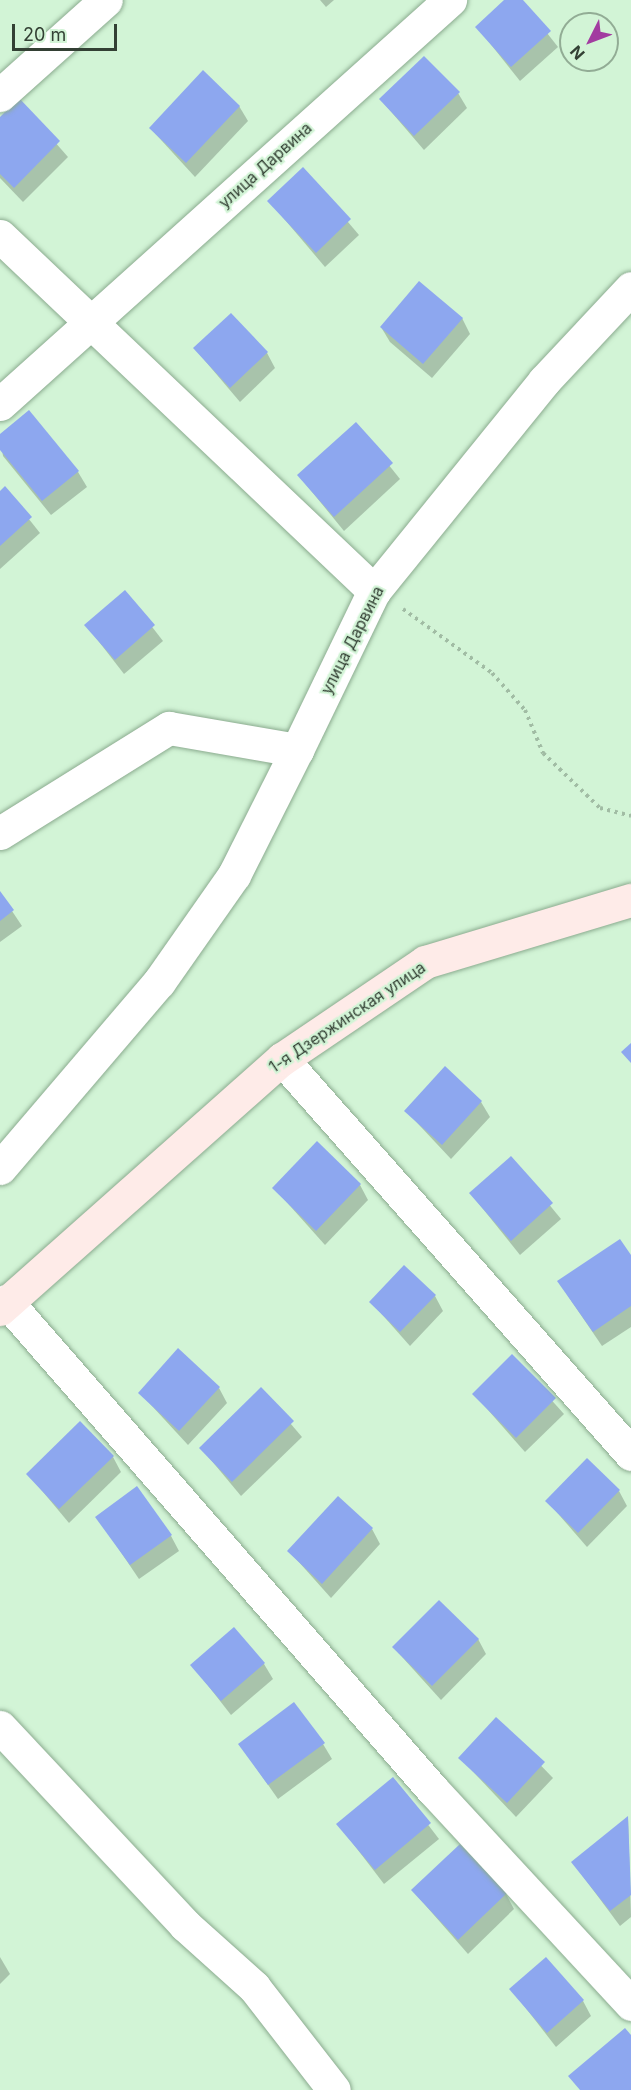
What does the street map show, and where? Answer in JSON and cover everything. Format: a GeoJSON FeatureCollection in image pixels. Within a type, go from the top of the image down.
{"type":"FeatureCollection","features":[{"type":"Feature","properties":{"kind":"street"},"geometry":{"type":"LineString","coordinates":[[0,95],[106,0]]}},
{"type":"Feature","properties":{"kind":"street","name":"улица Дарвина"},"geometry":{"type":"LineString","coordinates":[[0,404],[87,323],[450,0]]}},
{"type":"Feature","properties":{"kind":"street"},"geometry":{"type":"LineString","coordinates":[[0,236],[87,323],[374,591]]}},
{"type":"Feature","properties":{"kind":"street","name":"улица Дарвина"},"geometry":{"type":"LineString","coordinates":[[0,1168],[159,982],[234,875],[374,591],[544,381],[631,288]]}},
{"type":"Feature","properties":{"kind":"street"},"geometry":{"type":"LineString","coordinates":[[0,833],[169,728],[297,750]]}},
{"type":"Feature","properties":{"kind":"street","name":"1-я Дзержинская улица"},"geometry":{"type":"LineString","coordinates":[[3,1305],[282,1059],[425,962],[631,900]]}},
{"type":"Feature","properties":{"kind":"street"},"geometry":{"type":"LineString","coordinates":[[282,1059],[631,1454]]}},
{"type":"Feature","properties":{"kind":"street"},"geometry":{"type":"LineString","coordinates":[[3,1305],[432,1789],[631,2004]]}},
{"type":"Feature","properties":{"kind":"street"},"geometry":{"type":"LineString","coordinates":[[0,1727],[185,1925],[254,1987],[334,2090]]}},
{"type":"Feature","properties":{"kind":"path"},"geometry":{"type":"LineString","coordinates":[[374,591],[492,673],[525,710],[543,753],[600,808],[631,816]]}},
{"type":"Feature","properties":{"kind":"building"},"geometry":{"type":"Polygon","coordinates":[[[504,0],[523,0],[551,31],[511,67],[475,27],[504,0]]]}},
{"type":"Feature","properties":{"kind":"building"},"geometry":{"type":"Polygon","coordinates":[[[424,56],[460,92],[414,136],[379,99],[424,56]]]}},
{"type":"Feature","properties":{"kind":"building"},"geometry":{"type":"Polygon","coordinates":[[[203,70],[240,106],[186,163],[149,128],[203,70]]]}},
{"type":"Feature","properties":{"kind":"building"},"geometry":{"type":"Polygon","coordinates":[[[19,98],[60,141],[14,188],[0,174],[0,117],[19,98]]]}},
{"type":"Feature","properties":{"kind":"building"},"geometry":{"type":"Polygon","coordinates":[[[303,167],[351,219],[316,253],[267,201],[303,167]]]}},
{"type":"Feature","properties":{"kind":"building"},"geometry":{"type":"Polygon","coordinates":[[[419,281],[463,318],[423,364],[380,327],[419,281]]]}},
{"type":"Feature","properties":{"kind":"building"},"geometry":{"type":"Polygon","coordinates":[[[231,313],[268,352],[230,388],[193,348],[231,313]]]}},
{"type":"Feature","properties":{"kind":"building"},"geometry":{"type":"Polygon","coordinates":[[[29,410],[79,471],[42,501],[0,450],[0,434],[29,410]]]}},
{"type":"Feature","properties":{"kind":"building"},"geometry":{"type":"Polygon","coordinates":[[[356,422],[393,463],[334,517],[297,475],[356,422]]]}},
{"type":"Feature","properties":{"kind":"building"},"geometry":{"type":"Polygon","coordinates":[[[5,486],[32,517],[0,546],[0,491],[5,486]]]}},
{"type":"Feature","properties":{"kind":"building"},"geometry":{"type":"Polygon","coordinates":[[[125,590],[155,625],[115,660],[84,625],[125,590]]]}},
{"type":"Feature","properties":{"kind":"building"},"geometry":{"type":"Polygon","coordinates":[[[0,891],[14,910],[0,921],[0,891]]]}},
{"type":"Feature","properties":{"kind":"building"},"geometry":{"type":"Polygon","coordinates":[[[631,1043],[631,1063],[621,1052],[631,1043]]]}},
{"type":"Feature","properties":{"kind":"building"},"geometry":{"type":"Polygon","coordinates":[[[445,1066],[482,1101],[442,1145],[404,1111],[445,1066]]]}},
{"type":"Feature","properties":{"kind":"building"},"geometry":{"type":"Polygon","coordinates":[[[317,1141],[361,1184],[316,1231],[272,1188],[317,1141]]]}},
{"type":"Feature","properties":{"kind":"building"},"geometry":{"type":"Polygon","coordinates":[[[511,1156],[553,1203],[511,1241],[469,1193],[511,1156]]]}},
{"type":"Feature","properties":{"kind":"building"},"geometry":{"type":"Polygon","coordinates":[[[620,1239],[631,1255],[631,1306],[593,1332],[557,1281],[620,1239]]]}},
{"type":"Feature","properties":{"kind":"building"},"geometry":{"type":"Polygon","coordinates":[[[404,1265],[436,1295],[400,1332],[369,1302],[404,1265]]]}},
{"type":"Feature","properties":{"kind":"building"},"geometry":{"type":"Polygon","coordinates":[[[178,1348],[220,1387],[179,1431],[138,1393],[178,1348]]]}},
{"type":"Feature","properties":{"kind":"building"},"geometry":{"type":"Polygon","coordinates":[[[512,1354],[556,1398],[516,1438],[472,1394],[512,1354]]]}},
{"type":"Feature","properties":{"kind":"building"},"geometry":{"type":"Polygon","coordinates":[[[261,1387],[294,1421],[232,1482],[199,1448],[261,1387]]]}},
{"type":"Feature","properties":{"kind":"building"},"geometry":{"type":"Polygon","coordinates":[[[80,1421],[114,1456],[59,1509],[26,1474],[80,1421]]]}},
{"type":"Feature","properties":{"kind":"building"},"geometry":{"type":"Polygon","coordinates":[[[587,1458],[620,1490],[578,1533],[545,1501],[587,1458]]]}},
{"type":"Feature","properties":{"kind":"building"},"geometry":{"type":"Polygon","coordinates":[[[137,1486],[172,1535],[130,1565],[95,1517],[137,1486]]]}},
{"type":"Feature","properties":{"kind":"building"},"geometry":{"type":"Polygon","coordinates":[[[338,1496],[373,1528],[322,1584],[287,1551],[338,1496]]]}},
{"type":"Feature","properties":{"kind":"building"},"geometry":{"type":"Polygon","coordinates":[[[439,1600],[479,1639],[432,1686],[392,1647],[439,1600]]]}},
{"type":"Feature","properties":{"kind":"building"},"geometry":{"type":"Polygon","coordinates":[[[234,1627],[265,1663],[221,1701],[190,1665],[234,1627]]]}},
{"type":"Feature","properties":{"kind":"building"},"geometry":{"type":"Polygon","coordinates":[[[294,1702],[325,1743],[268,1785],[238,1744],[294,1702]]]}},
{"type":"Feature","properties":{"kind":"building"},"geometry":{"type":"Polygon","coordinates":[[[496,1717],[545,1762],[507,1803],[458,1758],[496,1717]]]}},
{"type":"Feature","properties":{"kind":"building"},"geometry":{"type":"Polygon","coordinates":[[[393,1777],[431,1823],[375,1870],[336,1824],[393,1777]]]}},
{"type":"Feature","properties":{"kind":"building"},"geometry":{"type":"Polygon","coordinates":[[[628,1816],[631,1895],[610,1911],[571,1862],[628,1816]]]}},
{"type":"Feature","properties":{"kind":"building"},"geometry":{"type":"Polygon","coordinates":[[[460,1844],[507,1893],[458,1940],[411,1890],[460,1844]]]}},
{"type":"Feature","properties":{"kind":"building"},"geometry":{"type":"Polygon","coordinates":[[[546,1957],[584,2000],[547,2033],[509,1989],[546,1957]]]}},
{"type":"Feature","properties":{"kind":"building"},"geometry":{"type":"Polygon","coordinates":[[[625,2028],[631,2035],[631,2090],[580,2090],[568,2076],[625,2028]]]}}]}
